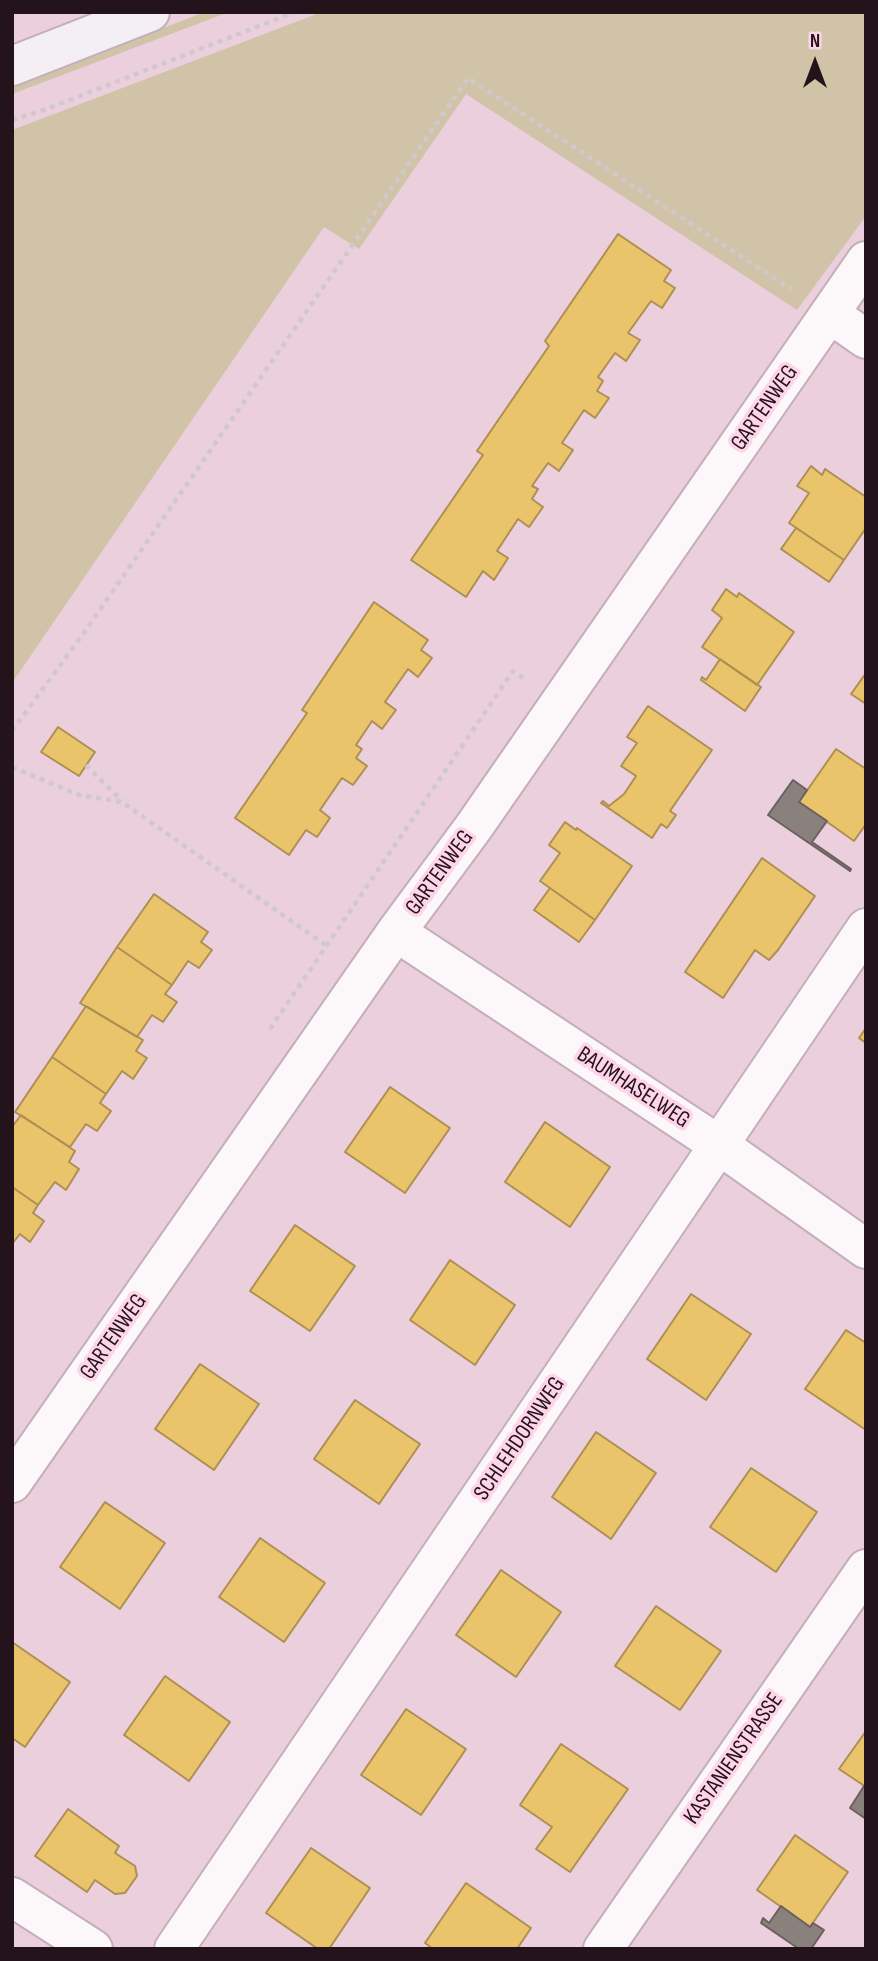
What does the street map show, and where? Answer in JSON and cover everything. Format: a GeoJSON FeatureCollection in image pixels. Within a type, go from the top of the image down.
{"type":"FeatureCollection","features":[{"type":"Feature","properties":{"kind":"main road"},"geometry":{"type":"LineString","coordinates":[[12,65],[150,12]]}},
{"type":"Feature","properties":{"kind":"street","name":"GARTENWEG"},"geometry":{"type":"LineString","coordinates":[[12,1483],[396,932],[473,828],[866,261]]}},
{"type":"Feature","properties":{"kind":"street"},"geometry":{"type":"LineString","coordinates":[[830,314],[866,339]]}},
{"type":"Feature","properties":{"kind":"street","name":"SCHLEHDORNWEG"},"geometry":{"type":"LineString","coordinates":[[174,1949],[866,928]]}},
{"type":"Feature","properties":{"kind":"street","name":"BAUMHASELWEG"},"geometry":{"type":"LineString","coordinates":[[396,932],[719,1145],[866,1249]]}},
{"type":"Feature","properties":{"kind":"street","name":"KASTANIENSTRASSE"},"geometry":{"type":"LineString","coordinates":[[603,1949],[866,1569]]}},
{"type":"Feature","properties":{"kind":"street"},"geometry":{"type":"LineString","coordinates":[[12,1898],[93,1949]]}},
{"type":"Feature","properties":{"kind":"path"},"geometry":{"type":"LineString","coordinates":[[12,120],[295,12]]}},
{"type":"Feature","properties":{"kind":"path"},"geometry":{"type":"LineString","coordinates":[[12,731],[102,607],[468,78],[830,314]]}},
{"type":"Feature","properties":{"kind":"path"},"geometry":{"type":"LineString","coordinates":[[86,765],[122,802],[366,975]]}},
{"type":"Feature","properties":{"kind":"path"},"geometry":{"type":"LineString","coordinates":[[12,767],[79,795],[122,802]]}},
{"type":"Feature","properties":{"kind":"shaded area"},"geometry":{"type":"Polygon","coordinates":[[[205,12],[229,12],[12,94],[12,86],[205,12]]]}},
{"type":"Feature","properties":{"kind":"shaded area"},"geometry":{"type":"Polygon","coordinates":[[[322,12],[866,12],[866,216],[797,310],[466,94],[359,249],[324,227],[12,683],[12,130],[322,12]]]}},
{"type":"Feature","properties":{"kind":"building: Homes"},"geometry":{"type":"Polygon","coordinates":[[[618,234],[671,270],[664,281],[675,288],[662,308],[651,301],[628,333],[640,340],[626,361],[615,353],[598,377],[603,381],[597,391],[609,398],[595,418],[584,410],[562,443],[573,450],[559,471],[548,463],[532,486],[538,489],[532,499],[543,507],[529,527],[518,519],[497,551],[508,558],[494,580],[483,571],[466,597],[411,560],[483,455],[477,451],[549,346],[545,341],[618,234]]]}},
{"type":"Feature","properties":{"kind":"building: Homes"},"geometry":{"type":"Polygon","coordinates":[[[811,466],[822,475],[825,469],[866,497],[866,528],[844,560],[789,523],[809,493],[797,486],[811,466]]]}},
{"type":"Feature","properties":{"kind":"building: Homes"},"geometry":{"type":"Polygon","coordinates":[[[796,528],[844,560],[829,582],[781,549],[796,528]]]}},
{"type":"Feature","properties":{"kind":"building: Homes"},"geometry":{"type":"Polygon","coordinates":[[[726,589],[737,597],[739,593],[794,632],[757,685],[702,647],[722,618],[712,610],[726,589]]]}},
{"type":"Feature","properties":{"kind":"building: Homes"},"geometry":{"type":"Polygon","coordinates":[[[374,602],[428,640],[421,650],[432,658],[418,677],[408,669],[385,702],[396,710],[382,729],[372,721],[356,745],[362,749],[356,758],[367,766],[353,785],[342,778],[320,810],[330,818],[317,837],[306,830],[289,855],[235,818],[307,713],[302,710],[374,602]]]}},
{"type":"Feature","properties":{"kind":"building: Homes"},"geometry":{"type":"Polygon","coordinates":[[[720,659],[761,687],[745,711],[701,680],[702,677],[706,680],[720,659]]]}},
{"type":"Feature","properties":{"kind":"building: Homes"},"geometry":{"type":"Polygon","coordinates":[[[866,673],[866,704],[851,694],[866,673]]]}},
{"type":"Feature","properties":{"kind":"building: Homes"},"geometry":{"type":"Polygon","coordinates":[[[648,706],[712,750],[670,811],[676,815],[667,828],[661,824],[652,838],[601,803],[603,801],[609,806],[624,794],[636,776],[621,766],[637,743],[627,737],[648,706]]]}},
{"type":"Feature","properties":{"kind":"building: Homes"},"geometry":{"type":"Polygon","coordinates":[[[58,727],[95,752],[79,776],[41,752],[58,727]]]}},
{"type":"Feature","properties":{"kind":"building: Homes"},"geometry":{"type":"Polygon","coordinates":[[[836,749],[866,769],[866,824],[854,841],[799,802],[836,749]]]}},
{"type":"Feature","properties":{"kind":"building: Homes"},"geometry":{"type":"Polygon","coordinates":[[[565,822],[632,866],[595,920],[540,881],[560,853],[549,845],[565,822]]]}},
{"type":"Feature","properties":{"kind":"building: Homes"},"geometry":{"type":"Polygon","coordinates":[[[762,858],[815,896],[769,960],[755,950],[723,998],[685,972],[762,858]]]}},
{"type":"Feature","properties":{"kind":"building: Homes"},"geometry":{"type":"Polygon","coordinates":[[[550,888],[595,920],[579,942],[534,910],[550,888]]]}},
{"type":"Feature","properties":{"kind":"building: Homes"},"geometry":{"type":"Polygon","coordinates":[[[154,894],[208,932],[201,942],[212,950],[199,968],[188,961],[172,985],[117,947],[154,894]]]}},
{"type":"Feature","properties":{"kind":"building: Homes"},"geometry":{"type":"Polygon","coordinates":[[[117,947],[172,985],[165,994],[177,1002],[163,1022],[152,1015],[137,1037],[80,1003],[117,947]]]}},
{"type":"Feature","properties":{"kind":"building: Homes"},"geometry":{"type":"Polygon","coordinates":[[[86,1006],[143,1040],[136,1051],[147,1058],[133,1079],[122,1071],[106,1094],[52,1057],[86,1006]]]}},
{"type":"Feature","properties":{"kind":"building: Homes"},"geometry":{"type":"Polygon","coordinates":[[[866,1028],[866,1043],[859,1038],[866,1028]]]}},
{"type":"Feature","properties":{"kind":"building: Homes"},"geometry":{"type":"Polygon","coordinates":[[[52,1057],[106,1094],[100,1103],[111,1111],[97,1131],[86,1124],[70,1147],[15,1112],[52,1057]]]}},
{"type":"Feature","properties":{"kind":"building: Homes"},"geometry":{"type":"Polygon","coordinates":[[[390,1087],[450,1128],[405,1193],[345,1152],[390,1087]]]}},
{"type":"Feature","properties":{"kind":"building: Homes"},"geometry":{"type":"Polygon","coordinates":[[[21,1115],[75,1151],[69,1162],[79,1169],[66,1190],[55,1182],[38,1205],[12,1187],[12,1127],[21,1115]]]}},
{"type":"Feature","properties":{"kind":"building: Homes"},"geometry":{"type":"Polygon","coordinates":[[[545,1122],[610,1167],[570,1227],[505,1182],[545,1122]]]}},
{"type":"Feature","properties":{"kind":"building: Homes"},"geometry":{"type":"Polygon","coordinates":[[[12,1187],[38,1205],[33,1213],[44,1221],[30,1242],[20,1234],[12,1244],[12,1187]]]}},
{"type":"Feature","properties":{"kind":"building: Homes"},"geometry":{"type":"Polygon","coordinates":[[[295,1225],[355,1266],[310,1331],[250,1291],[295,1225]]]}},
{"type":"Feature","properties":{"kind":"building: Homes"},"geometry":{"type":"Polygon","coordinates":[[[450,1260],[515,1305],[475,1365],[410,1320],[450,1260]]]}},
{"type":"Feature","properties":{"kind":"building: Homes"},"geometry":{"type":"Polygon","coordinates":[[[691,1294],[751,1334],[706,1400],[647,1359],[691,1294]]]}},
{"type":"Feature","properties":{"kind":"building: Homes"},"geometry":{"type":"Polygon","coordinates":[[[846,1330],[866,1343],[866,1430],[805,1389],[846,1330]]]}},
{"type":"Feature","properties":{"kind":"building: Homes"},"geometry":{"type":"Polygon","coordinates":[[[200,1364],[259,1404],[214,1470],[155,1429],[200,1364]]]}},
{"type":"Feature","properties":{"kind":"building: Homes"},"geometry":{"type":"Polygon","coordinates":[[[355,1400],[420,1444],[379,1504],[314,1459],[355,1400]]]}},
{"type":"Feature","properties":{"kind":"building: Homes"},"geometry":{"type":"Polygon","coordinates":[[[596,1432],[656,1473],[611,1539],[552,1497],[596,1432]]]}},
{"type":"Feature","properties":{"kind":"building: Homes"},"geometry":{"type":"Polygon","coordinates":[[[751,1468],[817,1512],[776,1572],[710,1527],[751,1468]]]}},
{"type":"Feature","properties":{"kind":"building: Homes"},"geometry":{"type":"Polygon","coordinates":[[[105,1502],[165,1543],[120,1609],[60,1567],[105,1502]]]}},
{"type":"Feature","properties":{"kind":"building: Homes"},"geometry":{"type":"Polygon","coordinates":[[[260,1538],[325,1583],[284,1642],[219,1597],[260,1538]]]}},
{"type":"Feature","properties":{"kind":"building: Homes"},"geometry":{"type":"Polygon","coordinates":[[[501,1570],[561,1612],[516,1677],[456,1635],[501,1570]]]}},
{"type":"Feature","properties":{"kind":"building: Homes"},"geometry":{"type":"Polygon","coordinates":[[[656,1606],[721,1651],[680,1710],[615,1666],[656,1606]]]}},
{"type":"Feature","properties":{"kind":"building: Homes"},"geometry":{"type":"Polygon","coordinates":[[[12,1642],[70,1682],[25,1747],[12,1738],[12,1642]]]}},
{"type":"Feature","properties":{"kind":"building: Homes"},"geometry":{"type":"Polygon","coordinates":[[[165,1676],[230,1722],[189,1781],[124,1735],[165,1676]]]}},
{"type":"Feature","properties":{"kind":"building: Homes"},"geometry":{"type":"Polygon","coordinates":[[[406,1709],[466,1749],[421,1815],[361,1775],[406,1709]]]}},
{"type":"Feature","properties":{"kind":"building: Homes"},"geometry":{"type":"Polygon","coordinates":[[[866,1731],[866,1787],[839,1769],[866,1731]]]}},
{"type":"Feature","properties":{"kind":"building: Homes"},"geometry":{"type":"Polygon","coordinates":[[[561,1744],[628,1789],[570,1872],[536,1849],[552,1827],[520,1805],[561,1744]]]}},
{"type":"Feature","properties":{"kind":"building: Homes"},"geometry":{"type":"Polygon","coordinates":[[[68,1809],[119,1846],[115,1853],[135,1866],[137,1876],[125,1893],[115,1894],[95,1880],[87,1892],[35,1856],[68,1809]]]}},
{"type":"Feature","properties":{"kind":"building: Homes"},"geometry":{"type":"Polygon","coordinates":[[[795,1835],[848,1872],[810,1927],[757,1890],[795,1835]]]}},
{"type":"Feature","properties":{"kind":"building: Homes"},"geometry":{"type":"Polygon","coordinates":[[[311,1848],[370,1888],[329,1949],[318,1949],[266,1913],[311,1848]]]}},
{"type":"Feature","properties":{"kind":"building: Homes"},"geometry":{"type":"Polygon","coordinates":[[[466,1883],[531,1928],[517,1949],[433,1949],[425,1943],[466,1883]]]}},
{"type":"Feature","properties":{"kind":"building: Industry"},"geometry":{"type":"Polygon","coordinates":[[[793,780],[807,790],[799,802],[827,821],[812,842],[851,869],[850,871],[768,815],[793,780]]]}},
{"type":"Feature","properties":{"kind":"building: Industry"},"geometry":{"type":"Polygon","coordinates":[[[864,1786],[866,1787],[866,1819],[850,1808],[864,1786]]]}},
{"type":"Feature","properties":{"kind":"building: Industry"},"geometry":{"type":"Polygon","coordinates":[[[781,1906],[810,1927],[813,1923],[824,1930],[811,1949],[799,1949],[761,1923],[763,1918],[769,1923],[781,1906]]]}}]}
